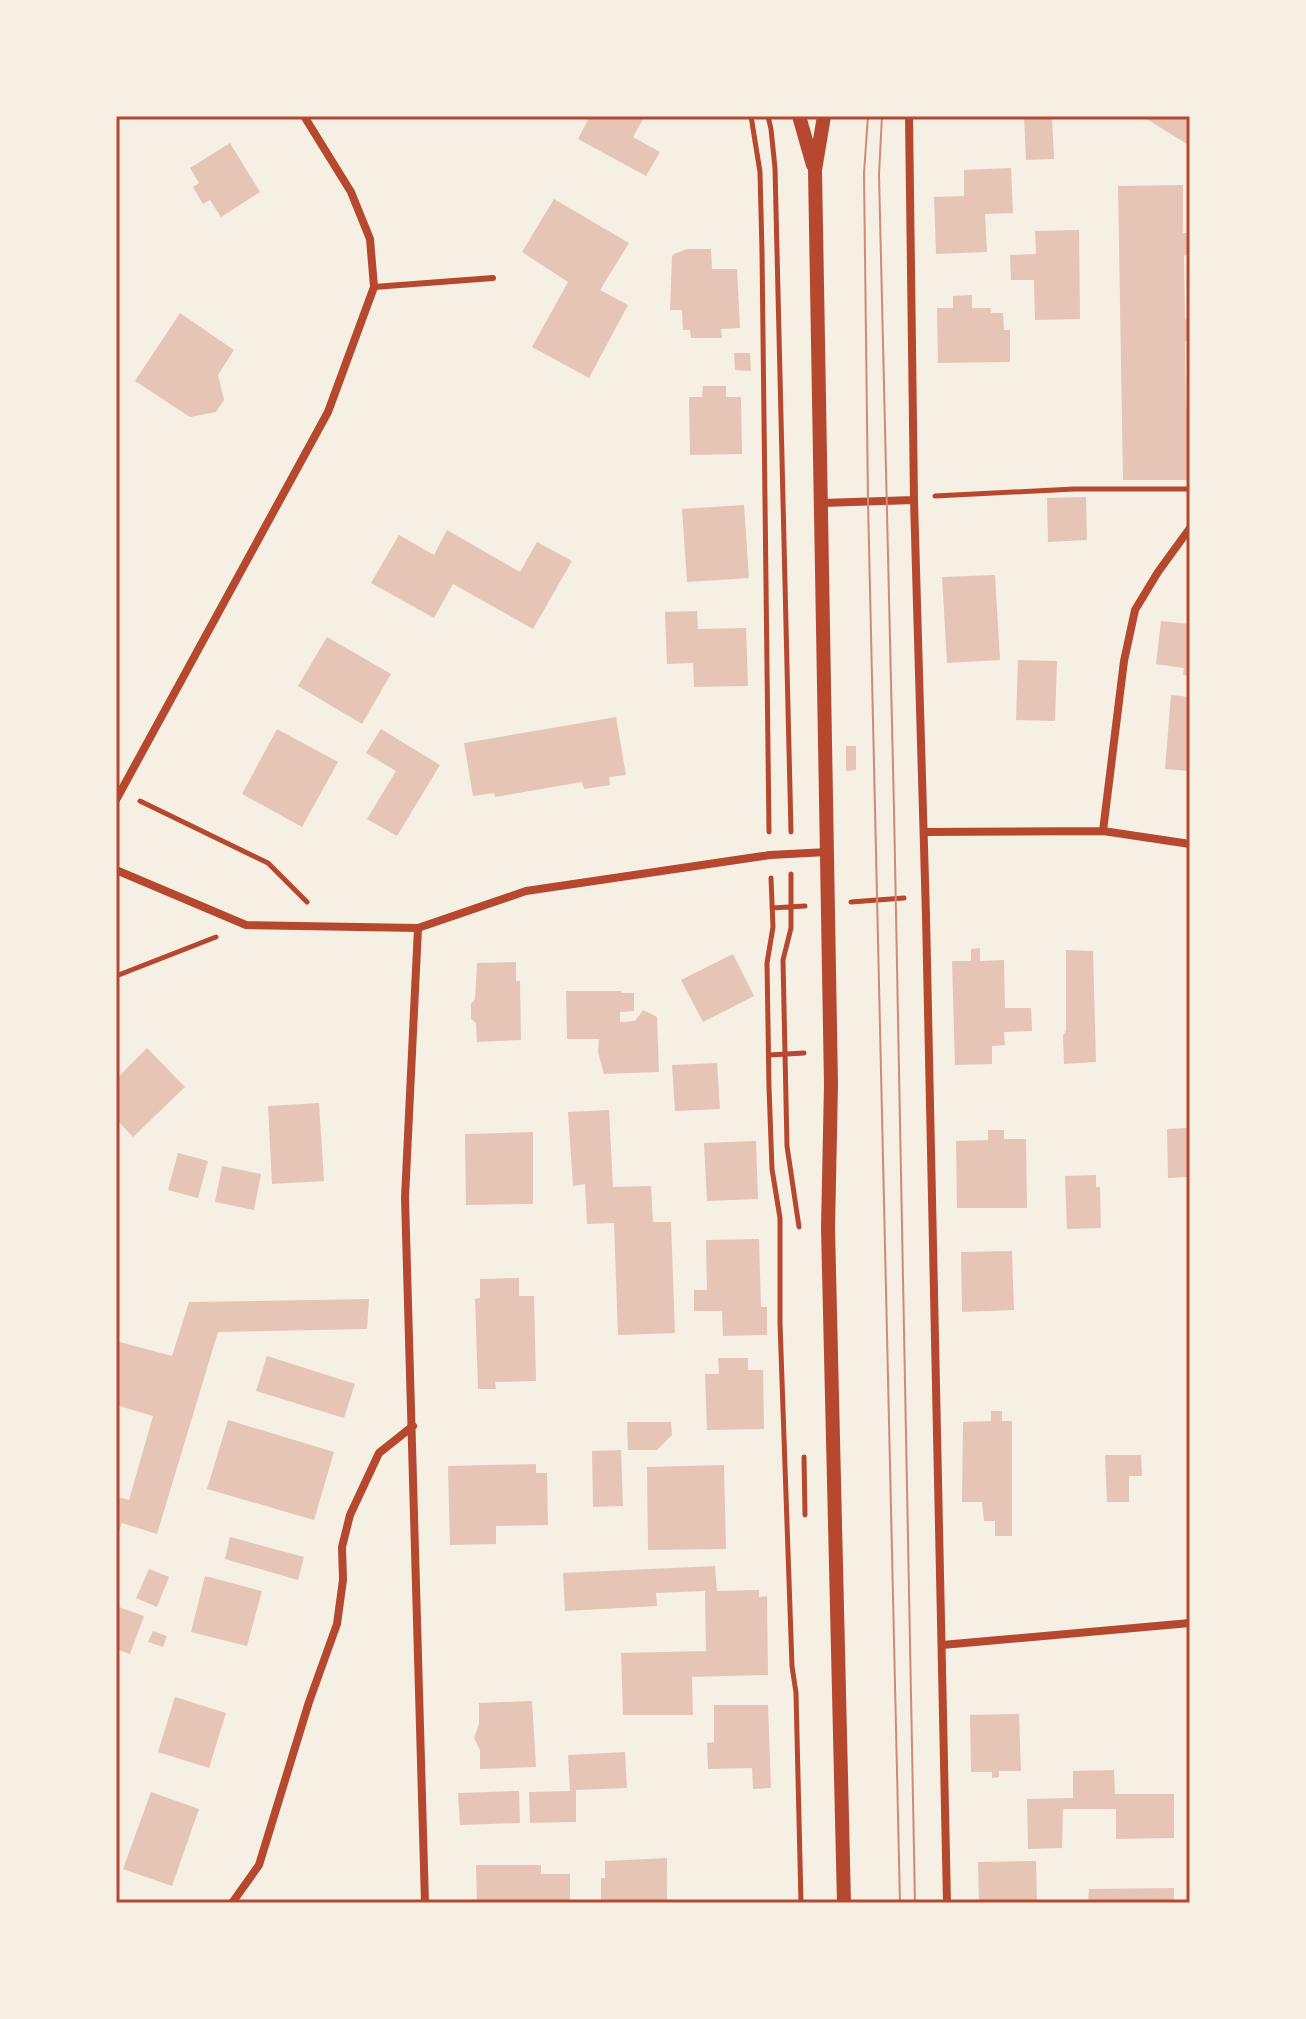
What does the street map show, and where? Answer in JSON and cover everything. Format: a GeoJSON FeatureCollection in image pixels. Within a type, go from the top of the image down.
{"type":"FeatureCollection","features":[{"type":"Feature","properties":{"kind":"street"},"geometry":{"type":"LineString","coordinates":[[118,796],[328,412],[374,287],[370,239],[351,192],[304,116]]}},
{"type":"Feature","properties":{"kind":"street"},"geometry":{"type":"LineString","coordinates":[[799,116],[815,170]]}},
{"type":"Feature","properties":{"kind":"street"},"geometry":{"type":"LineString","coordinates":[[824,116],[815,170],[831,1085],[828,1228],[844,1903]]}},
{"type":"Feature","properties":{"kind":"street"},"geometry":{"type":"LineString","coordinates":[[909,116],[914,500],[947,1903]]}},
{"type":"Feature","properties":{"kind":"street"},"geometry":{"type":"LineString","coordinates":[[822,503],[914,500]]}},
{"type":"Feature","properties":{"kind":"street"},"geometry":{"type":"LineString","coordinates":[[1103,831],[1124,661],[1135,610],[1190,528]]}},
{"type":"Feature","properties":{"kind":"street"},"geometry":{"type":"LineString","coordinates":[[924,832],[1103,831],[1190,844]]}},
{"type":"Feature","properties":{"kind":"street"},"geometry":{"type":"LineString","coordinates":[[116,870],[246,925],[418,928],[526,891],[770,855],[827,852]]}},
{"type":"Feature","properties":{"kind":"street"},"geometry":{"type":"LineString","coordinates":[[418,928],[405,1198],[425,1903]]}},
{"type":"Feature","properties":{"kind":"street"},"geometry":{"type":"LineString","coordinates":[[232,1903],[259,1865],[309,1702],[337,1624],[343,1580],[342,1547],[350,1515],[379,1453],[413,1426]]}},
{"type":"Feature","properties":{"kind":"street"},"geometry":{"type":"LineString","coordinates":[[942,1645],[1190,1623]]}},
{"type":"Feature","properties":{"kind":"lane"},"geometry":{"type":"LineString","coordinates":[[374,287],[493,278]]}},
{"type":"Feature","properties":{"kind":"path"},"geometry":{"type":"LineString","coordinates":[[751,116],[760,172],[773,927],[767,963],[772,1169],[780,1218],[780,1323],[792,1666],[796,1693],[801,1903]]}},
{"type":"Feature","properties":{"kind":"path"},"geometry":{"type":"LineString","coordinates":[[768,116],[775,168],[791,854],[791,928],[783,960],[787,1146],[799,1230]]}},
{"type":"Feature","properties":{"kind":"path"},"geometry":{"type":"LineString","coordinates":[[914,500],[935,496],[1074,489],[1189,489]]}},
{"type":"Feature","properties":{"kind":"path"},"geometry":{"type":"LineString","coordinates":[[118,796],[268,863],[306,900],[322,926]]}},
{"type":"Feature","properties":{"kind":"path"},"geometry":{"type":"LineString","coordinates":[[116,976],[246,925]]}},
{"type":"Feature","properties":{"kind":"path"},"geometry":{"type":"LineString","coordinates":[[769,1055],[805,1053]]}},
{"type":"Feature","properties":{"kind":"path"},"geometry":{"type":"LineString","coordinates":[[803,1445],[805,1527]]}},
{"type":"Feature","properties":{"kind":"building"},"geometry":{"type":"Polygon","coordinates":[[[590,116],[645,116],[633,137],[660,152],[646,176],[578,139],[590,116]]]}},
{"type":"Feature","properties":{"kind":"building"},"geometry":{"type":"Polygon","coordinates":[[[1024,116],[1052,116],[1054,159],[1026,160],[1024,116]]]}},
{"type":"Feature","properties":{"kind":"building"},"geometry":{"type":"Polygon","coordinates":[[[1142,116],[1190,116],[1190,146],[1142,116]]]}},
{"type":"Feature","properties":{"kind":"building"},"geometry":{"type":"Polygon","coordinates":[[[230,143],[260,192],[221,217],[210,200],[203,204],[193,187],[199,183],[190,168],[230,143]]]}},
{"type":"Feature","properties":{"kind":"building"},"geometry":{"type":"Polygon","coordinates":[[[1011,168],[1013,213],[985,214],[987,252],[936,254],[934,197],[964,196],[964,170],[1011,168]]]}},
{"type":"Feature","properties":{"kind":"building"},"geometry":{"type":"Polygon","coordinates":[[[1183,185],[1183,233],[1190,233],[1190,255],[1184,255],[1185,319],[1190,319],[1190,341],[1185,341],[1186,408],[1190,408],[1187,480],[1123,480],[1118,186],[1183,185]]]}},
{"type":"Feature","properties":{"kind":"building"},"geometry":{"type":"Polygon","coordinates":[[[554,199],[629,243],[600,290],[628,305],[589,378],[532,347],[568,282],[522,252],[554,199]]]}},
{"type":"Feature","properties":{"kind":"building"},"geometry":{"type":"Polygon","coordinates":[[[1079,230],[1080,319],[1035,320],[1034,280],[1011,280],[1010,255],[1036,254],[1035,231],[1079,230]]]}},
{"type":"Feature","properties":{"kind":"building"},"geometry":{"type":"Polygon","coordinates":[[[687,249],[711,249],[712,269],[737,269],[740,328],[721,329],[722,338],[691,338],[690,330],[683,330],[682,310],[670,310],[672,256],[687,249]]]}},
{"type":"Feature","properties":{"kind":"building"},"geometry":{"type":"Polygon","coordinates":[[[972,295],[972,308],[991,308],[991,313],[1003,313],[1004,330],[1010,330],[1010,362],[938,363],[937,308],[953,308],[953,296],[972,295]]]}},
{"type":"Feature","properties":{"kind":"building"},"geometry":{"type":"Polygon","coordinates":[[[180,313],[234,350],[218,375],[224,400],[216,412],[190,417],[135,381],[180,313]]]}},
{"type":"Feature","properties":{"kind":"building"},"geometry":{"type":"Polygon","coordinates":[[[734,353],[750,353],[751,371],[735,370],[734,353]]]}},
{"type":"Feature","properties":{"kind":"building"},"geometry":{"type":"Polygon","coordinates":[[[703,386],[726,386],[726,397],[741,397],[742,454],[690,455],[689,397],[702,397],[703,386]]]}},
{"type":"Feature","properties":{"kind":"building"},"geometry":{"type":"Polygon","coordinates":[[[1086,497],[1087,540],[1048,542],[1047,498],[1086,497]]]}},
{"type":"Feature","properties":{"kind":"building"},"geometry":{"type":"Polygon","coordinates":[[[744,505],[749,578],[687,582],[682,509],[744,505]]]}},
{"type":"Feature","properties":{"kind":"building"},"geometry":{"type":"Polygon","coordinates":[[[447,530],[520,572],[537,542],[572,561],[533,629],[453,584],[434,618],[371,583],[399,535],[434,555],[447,530]]]}},
{"type":"Feature","properties":{"kind":"building"},"geometry":{"type":"Polygon","coordinates":[[[995,575],[1000,660],[947,663],[942,577],[995,575]]]}},
{"type":"Feature","properties":{"kind":"building"},"geometry":{"type":"Polygon","coordinates":[[[697,611],[698,629],[746,628],[748,686],[694,687],[693,663],[667,664],[665,612],[697,611]]]}},
{"type":"Feature","properties":{"kind":"building"},"geometry":{"type":"Polygon","coordinates":[[[1161,621],[1190,624],[1190,676],[1183,675],[1184,668],[1156,664],[1161,621]]]}},
{"type":"Feature","properties":{"kind":"building"},"geometry":{"type":"Polygon","coordinates":[[[327,637],[391,674],[362,724],[298,686],[327,637]]]}},
{"type":"Feature","properties":{"kind":"building"},"geometry":{"type":"Polygon","coordinates":[[[1018,660],[1057,661],[1055,721],[1016,720],[1018,660]]]}},
{"type":"Feature","properties":{"kind":"building"},"geometry":{"type":"Polygon","coordinates":[[[1171,695],[1190,697],[1190,771],[1165,769],[1171,695]]]}},
{"type":"Feature","properties":{"kind":"building"},"geometry":{"type":"Polygon","coordinates":[[[616,717],[626,775],[609,777],[610,785],[584,789],[582,782],[495,797],[494,793],[473,796],[464,743],[616,717]]]}},
{"type":"Feature","properties":{"kind":"building"},"geometry":{"type":"Polygon","coordinates":[[[277,729],[338,762],[302,827],[242,794],[277,729]]]}},
{"type":"Feature","properties":{"kind":"building"},"geometry":{"type":"Polygon","coordinates":[[[381,729],[440,765],[397,836],[367,819],[396,771],[366,753],[381,729]]]}},
{"type":"Feature","properties":{"kind":"building"},"geometry":{"type":"Polygon","coordinates":[[[846,746],[856,746],[856,770],[846,771],[846,746]]]}},
{"type":"Feature","properties":{"kind":"building"},"geometry":{"type":"Polygon","coordinates":[[[980,948],[980,961],[1004,960],[1005,1008],[1031,1008],[1032,1031],[1004,1032],[1005,1045],[992,1046],[992,1064],[955,1065],[952,961],[971,961],[971,949],[980,948]]]}},
{"type":"Feature","properties":{"kind":"building"},"geometry":{"type":"Polygon","coordinates":[[[1066,950],[1093,951],[1096,1062],[1064,1064],[1066,950]]]}},
{"type":"Feature","properties":{"kind":"building"},"geometry":{"type":"Polygon","coordinates":[[[733,954],[754,996],[703,1022],[681,980],[733,954]]]}},
{"type":"Feature","properties":{"kind":"building"},"geometry":{"type":"Polygon","coordinates":[[[516,962],[516,981],[520,981],[521,1040],[477,1042],[471,1004],[475,999],[477,963],[516,962]]]}},
{"type":"Feature","properties":{"kind":"building"},"geometry":{"type":"Polygon","coordinates":[[[566,991],[634,993],[634,1011],[620,1012],[620,1022],[635,1021],[643,1010],[657,1017],[659,1072],[604,1074],[598,1052],[599,1039],[567,1039],[566,991]]]}},
{"type":"Feature","properties":{"kind":"building"},"geometry":{"type":"Polygon","coordinates":[[[147,1048],[185,1087],[133,1137],[116,1119],[116,1079],[147,1048]]]}},
{"type":"Feature","properties":{"kind":"building"},"geometry":{"type":"Polygon","coordinates":[[[717,1063],[720,1109],[675,1111],[672,1065],[717,1063]]]}},
{"type":"Feature","properties":{"kind":"building"},"geometry":{"type":"Polygon","coordinates":[[[319,1103],[324,1181],[272,1184],[268,1106],[319,1103]]]}},
{"type":"Feature","properties":{"kind":"building"},"geometry":{"type":"Polygon","coordinates":[[[609,1110],[613,1187],[651,1186],[653,1222],[671,1222],[675,1333],[618,1335],[614,1223],[587,1224],[585,1184],[573,1186],[568,1112],[609,1110]]]}},
{"type":"Feature","properties":{"kind":"building"},"geometry":{"type":"Polygon","coordinates":[[[1188,1128],[1190,1201],[1187,1201],[1187,1177],[1168,1178],[1167,1129],[1188,1128]]]}},
{"type":"Feature","properties":{"kind":"building"},"geometry":{"type":"Polygon","coordinates":[[[988,1130],[1004,1130],[1004,1139],[1026,1139],[1027,1208],[957,1208],[956,1141],[988,1140],[988,1130]]]}},
{"type":"Feature","properties":{"kind":"building"},"geometry":{"type":"Polygon","coordinates":[[[533,1132],[533,1204],[466,1205],[465,1134],[533,1132]]]}},
{"type":"Feature","properties":{"kind":"building"},"geometry":{"type":"Polygon","coordinates":[[[756,1141],[758,1199],[707,1201],[704,1143],[756,1141]]]}},
{"type":"Feature","properties":{"kind":"building"},"geometry":{"type":"Polygon","coordinates":[[[178,1153],[208,1161],[198,1198],[168,1190],[178,1153]]]}},
{"type":"Feature","properties":{"kind":"building"},"geometry":{"type":"Polygon","coordinates":[[[222,1166],[261,1174],[254,1210],[215,1202],[222,1166]]]}},
{"type":"Feature","properties":{"kind":"building"},"geometry":{"type":"Polygon","coordinates":[[[1096,1175],[1096,1187],[1100,1187],[1101,1228],[1067,1229],[1065,1176],[1096,1175]]]}},
{"type":"Feature","properties":{"kind":"building"},"geometry":{"type":"Polygon","coordinates":[[[759,1239],[761,1307],[767,1307],[767,1335],[723,1336],[722,1311],[694,1311],[694,1290],[707,1290],[706,1240],[759,1239]]]}},
{"type":"Feature","properties":{"kind":"building"},"geometry":{"type":"Polygon","coordinates":[[[1012,1251],[1014,1310],[962,1312],[961,1252],[1012,1251]]]}},
{"type":"Feature","properties":{"kind":"building"},"geometry":{"type":"Polygon","coordinates":[[[519,1278],[519,1296],[534,1296],[536,1381],[495,1382],[496,1389],[478,1389],[475,1299],[480,1298],[480,1279],[519,1278]]]}},
{"type":"Feature","properties":{"kind":"building"},"geometry":{"type":"Polygon","coordinates":[[[369,1299],[367,1329],[218,1332],[157,1534],[122,1523],[116,1538],[116,1496],[129,1500],[153,1416],[116,1405],[116,1341],[172,1356],[189,1302],[369,1299]]]}},
{"type":"Feature","properties":{"kind":"building"},"geometry":{"type":"Polygon","coordinates":[[[267,1356],[355,1384],[344,1418],[256,1391],[267,1356]]]}},
{"type":"Feature","properties":{"kind":"building"},"geometry":{"type":"Polygon","coordinates":[[[718,1358],[748,1358],[748,1370],[763,1370],[764,1429],[707,1430],[705,1374],[719,1374],[718,1358]]]}},
{"type":"Feature","properties":{"kind":"building"},"geometry":{"type":"Polygon","coordinates":[[[991,1411],[1002,1411],[1002,1421],[1012,1421],[1012,1536],[995,1536],[995,1521],[984,1521],[982,1502],[962,1502],[963,1422],[991,1421],[991,1411]]]}},
{"type":"Feature","properties":{"kind":"building"},"geometry":{"type":"Polygon","coordinates":[[[228,1420],[334,1452],[314,1520],[207,1489],[228,1420]]]}},
{"type":"Feature","properties":{"kind":"building"},"geometry":{"type":"Polygon","coordinates":[[[627,1422],[671,1422],[672,1435],[657,1450],[628,1450],[627,1422]]]}},
{"type":"Feature","properties":{"kind":"building"},"geometry":{"type":"Polygon","coordinates":[[[621,1450],[623,1506],[593,1507],[592,1451],[621,1450]]]}},
{"type":"Feature","properties":{"kind":"building"},"geometry":{"type":"Polygon","coordinates":[[[1105,1455],[1141,1455],[1142,1476],[1129,1476],[1129,1502],[1107,1502],[1105,1455]]]}},
{"type":"Feature","properties":{"kind":"building"},"geometry":{"type":"Polygon","coordinates":[[[536,1464],[536,1473],[547,1473],[548,1525],[496,1526],[496,1544],[450,1545],[448,1466],[536,1464]]]}},
{"type":"Feature","properties":{"kind":"building"},"geometry":{"type":"Polygon","coordinates":[[[724,1465],[726,1549],[648,1550],[647,1467],[724,1465]]]}},
{"type":"Feature","properties":{"kind":"building"},"geometry":{"type":"Polygon","coordinates":[[[230,1537],[304,1557],[298,1580],[225,1559],[230,1537]]]}},
{"type":"Feature","properties":{"kind":"building"},"geometry":{"type":"Polygon","coordinates":[[[715,1566],[717,1591],[759,1590],[759,1597],[767,1596],[768,1675],[692,1677],[693,1715],[623,1715],[621,1653],[706,1651],[705,1591],[656,1593],[657,1606],[565,1611],[563,1573],[715,1566]]]}},
{"type":"Feature","properties":{"kind":"building"},"geometry":{"type":"Polygon","coordinates":[[[149,1569],[169,1577],[157,1607],[136,1598],[149,1569]]]}},
{"type":"Feature","properties":{"kind":"building"},"geometry":{"type":"Polygon","coordinates":[[[205,1576],[262,1591],[247,1646],[191,1632],[205,1576]]]}},
{"type":"Feature","properties":{"kind":"building"},"geometry":{"type":"Polygon","coordinates":[[[116,1606],[144,1616],[130,1654],[116,1649],[116,1606]]]}},
{"type":"Feature","properties":{"kind":"building"},"geometry":{"type":"Polygon","coordinates":[[[153,1631],[167,1636],[163,1647],[148,1642],[153,1631]]]}},
{"type":"Feature","properties":{"kind":"building"},"geometry":{"type":"Polygon","coordinates":[[[175,1697],[226,1713],[209,1768],[158,1752],[175,1697]]]}},
{"type":"Feature","properties":{"kind":"building"},"geometry":{"type":"Polygon","coordinates":[[[532,1701],[536,1767],[480,1769],[480,1750],[474,1738],[479,1724],[479,1703],[532,1701]]]}},
{"type":"Feature","properties":{"kind":"building"},"geometry":{"type":"Polygon","coordinates":[[[714,1705],[768,1705],[771,1788],[753,1789],[752,1768],[708,1769],[707,1743],[714,1742],[714,1705]]]}},
{"type":"Feature","properties":{"kind":"building"},"geometry":{"type":"Polygon","coordinates":[[[1019,1714],[1021,1771],[999,1771],[999,1777],[992,1778],[992,1772],[971,1772],[970,1715],[1019,1714]]]}},
{"type":"Feature","properties":{"kind":"building"},"geometry":{"type":"Polygon","coordinates":[[[625,1752],[627,1788],[576,1790],[576,1822],[530,1823],[529,1792],[570,1791],[568,1755],[625,1752]]]}},
{"type":"Feature","properties":{"kind":"building"},"geometry":{"type":"Polygon","coordinates":[[[1114,1770],[1115,1794],[1174,1794],[1174,1838],[1116,1839],[1116,1809],[1063,1809],[1062,1848],[1028,1849],[1027,1799],[1073,1798],[1073,1771],[1114,1770]]]}},
{"type":"Feature","properties":{"kind":"building"},"geometry":{"type":"Polygon","coordinates":[[[519,1791],[520,1823],[460,1825],[458,1793],[519,1791]]]}},
{"type":"Feature","properties":{"kind":"building"},"geometry":{"type":"Polygon","coordinates":[[[151,1792],[199,1809],[172,1886],[123,1869],[151,1792]]]}},
{"type":"Feature","properties":{"kind":"building"},"geometry":{"type":"Polygon","coordinates":[[[667,1858],[667,1903],[601,1903],[605,1861],[667,1858]]]}},
{"type":"Feature","properties":{"kind":"building"},"geometry":{"type":"Polygon","coordinates":[[[1036,1861],[1037,1903],[979,1903],[978,1862],[1036,1861]]]}},
{"type":"Feature","properties":{"kind":"building"},"geometry":{"type":"Polygon","coordinates":[[[476,1865],[541,1865],[541,1874],[570,1874],[570,1903],[477,1903],[476,1865]]]}},
{"type":"Feature","properties":{"kind":"building"},"geometry":{"type":"Polygon","coordinates":[[[1174,1888],[1174,1903],[1088,1903],[1089,1889],[1174,1888]]]}},
{"type":"Feature","properties":{"kind":"tram line"},"geometry":{"type":"LineString","coordinates":[[868,116],[864,173],[868,502],[900,1903]]}},
{"type":"Feature","properties":{"kind":"tram line"},"geometry":{"type":"LineString","coordinates":[[882,116],[879,174],[915,1903]]}}]}
